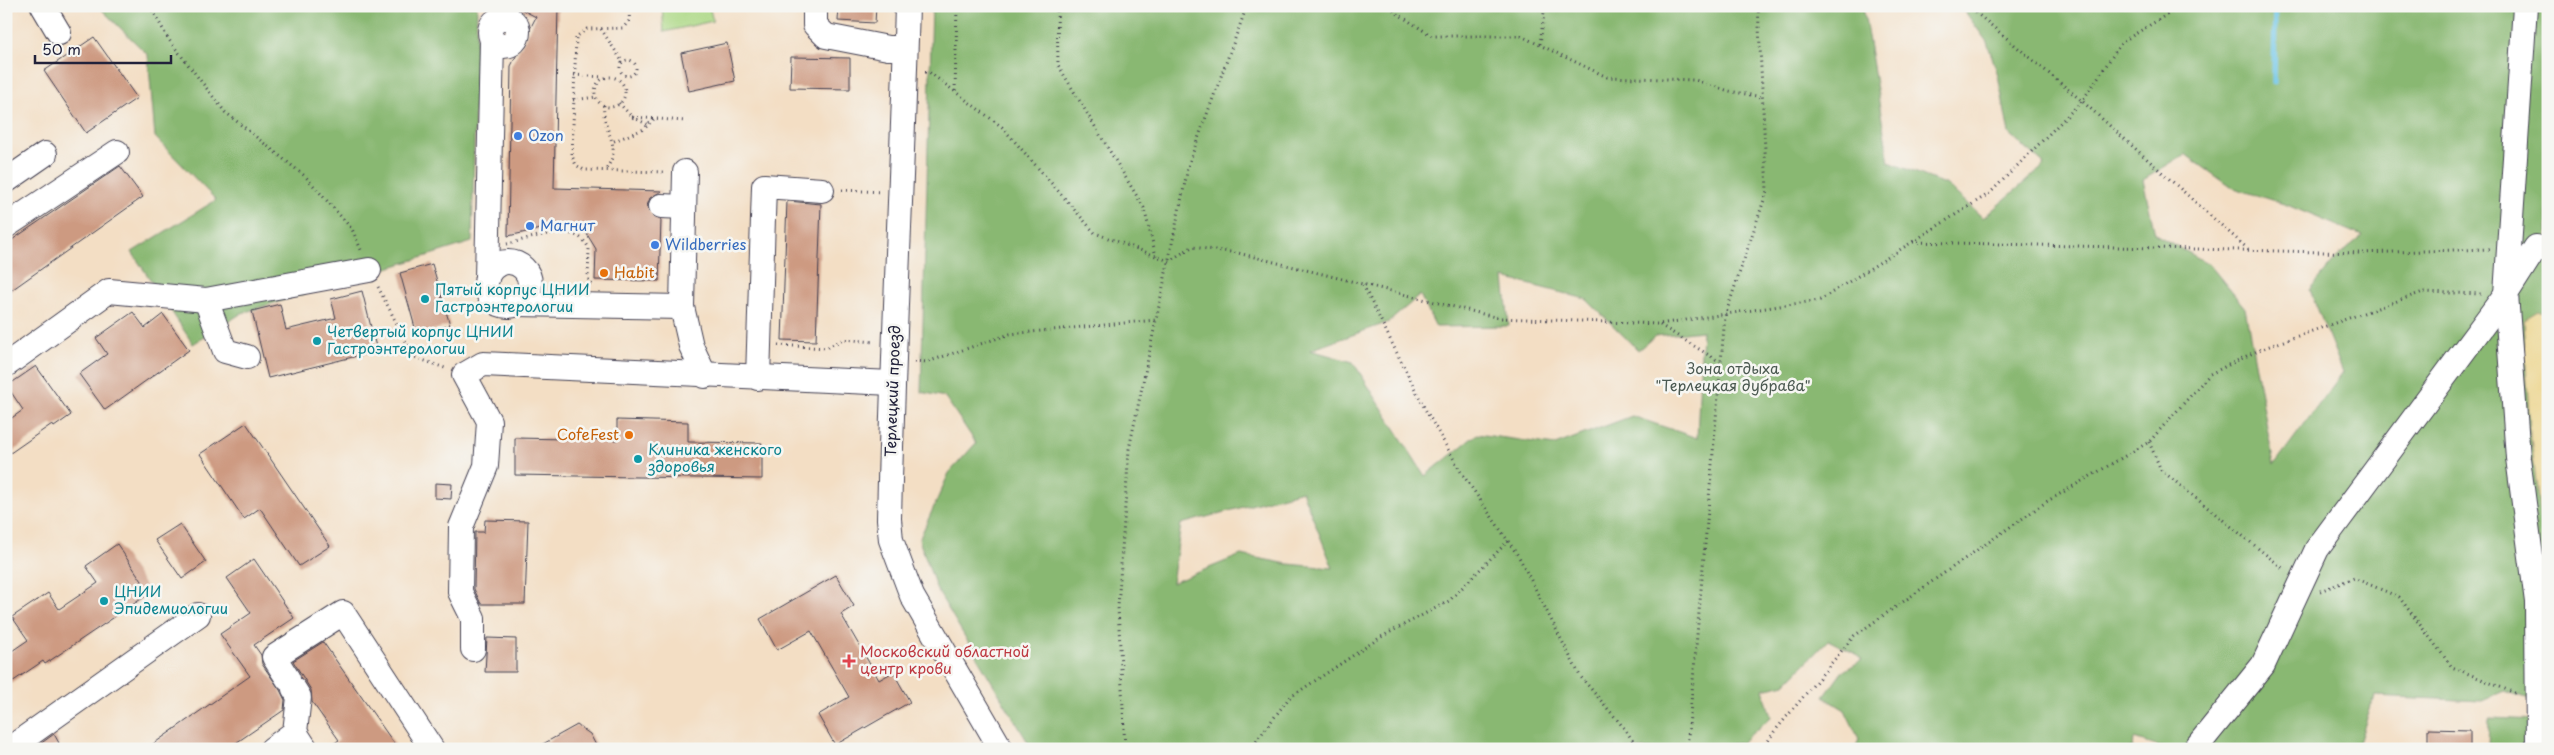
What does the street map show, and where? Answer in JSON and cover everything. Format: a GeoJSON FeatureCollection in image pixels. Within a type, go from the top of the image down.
{"type":"FeatureCollection","features":[{"type":"Feature","properties":{"kind":"street"},"geometry":{"type":"LineString","coordinates":[[43,6],[58,33]]}},
{"type":"Feature","properties":{"kind":"street"},"geometry":{"type":"LineString","coordinates":[[814,6],[815,25],[826,36],[888,48],[905,60]]}},
{"type":"Feature","properties":{"kind":"street","name":"Терлецкий проезд"},"geometry":{"type":"LineString","coordinates":[[907,6],[892,383],[889,519],[891,540],[912,596],[1001,749]]}},
{"type":"Feature","properties":{"kind":"street"},"geometry":{"type":"LineString","coordinates":[[2525,6],[2506,294],[2518,458],[2537,602],[2538,749]]}},
{"type":"Feature","properties":{"kind":"street"},"geometry":{"type":"LineString","coordinates":[[487,279],[495,266],[503,262],[518,264],[529,276],[531,284],[525,299],[512,306],[498,304],[488,293],[487,279],[487,248],[492,23]]}},
{"type":"Feature","properties":{"kind":"street"},"geometry":{"type":"LineString","coordinates":[[6,226],[117,152]]}},
{"type":"Feature","properties":{"kind":"street"},"geometry":{"type":"LineString","coordinates":[[6,181],[45,154]]}},
{"type":"Feature","properties":{"kind":"street"},"geometry":{"type":"LineString","coordinates":[[673,172],[672,206],[682,307],[691,346],[705,376]]}},
{"type":"Feature","properties":{"kind":"street"},"geometry":{"type":"LineString","coordinates":[[758,378],[764,186],[822,190]]}},
{"type":"Feature","properties":{"kind":"street"},"geometry":{"type":"LineString","coordinates":[[2195,749],[2263,665],[2317,549],[2544,243]]}},
{"type":"Feature","properties":{"kind":"street"},"geometry":{"type":"LineString","coordinates":[[6,365],[109,291],[206,300],[369,270]]}},
{"type":"Feature","properties":{"kind":"street"},"geometry":{"type":"LineString","coordinates":[[206,300],[225,351],[247,357]]}},
{"type":"Feature","properties":{"kind":"street"},"geometry":{"type":"LineString","coordinates":[[518,304],[682,307]]}},
{"type":"Feature","properties":{"kind":"street"},"geometry":{"type":"LineString","coordinates":[[473,649],[474,618],[460,592],[462,527],[486,466],[489,421],[464,375],[483,364],[705,376],[892,383]]}},
{"type":"Feature","properties":{"kind":"street"},"geometry":{"type":"LineString","coordinates":[[272,749],[300,741],[299,697],[274,657],[344,613],[432,749]]}},
{"type":"Feature","properties":{"kind":"street"},"geometry":{"type":"LineString","coordinates":[[9,749],[198,615]]}},
{"type":"Feature","properties":{"kind":"path"},"geometry":{"type":"LineString","coordinates":[[150,6],[169,40],[225,112],[306,177],[352,229],[369,270],[414,357],[464,375]]}},
{"type":"Feature","properties":{"kind":"path"},"geometry":{"type":"LineString","coordinates":[[630,6],[629,21],[623,28],[584,30],[576,37],[573,100],[574,162],[584,170],[673,172]]}},
{"type":"Feature","properties":{"kind":"path"},"geometry":{"type":"LineString","coordinates":[[956,92],[957,6]]}},
{"type":"Feature","properties":{"kind":"path"},"geometry":{"type":"LineString","coordinates":[[1057,6],[1058,65],[1144,208],[1156,256]]}},
{"type":"Feature","properties":{"kind":"path"},"geometry":{"type":"LineString","coordinates":[[1124,749],[1118,608],[1129,449],[1189,163],[1247,6]]}},
{"type":"Feature","properties":{"kind":"path"},"geometry":{"type":"LineString","coordinates":[[1391,6],[1395,12],[1432,36],[1521,36],[1607,77],[1695,80],[1729,91],[1762,96]]}},
{"type":"Feature","properties":{"kind":"path"},"geometry":{"type":"LineString","coordinates":[[1540,44],[1545,6]]}},
{"type":"Feature","properties":{"kind":"path"},"geometry":{"type":"LineString","coordinates":[[1687,749],[1725,316],[1767,191],[1758,6]]}},
{"type":"Feature","properties":{"kind":"path"},"geometry":{"type":"LineString","coordinates":[[1968,6],[2082,101],[2249,250]]}},
{"type":"Feature","properties":{"kind":"path"},"geometry":{"type":"LineString","coordinates":[[1169,261],[1192,247],[1238,253],[1500,318],[1659,324],[1725,316],[1820,300],[1990,192],[2082,101],[2122,42],[2181,6]]}},
{"type":"Feature","properties":{"kind":"path"},"geometry":{"type":"LineString","coordinates":[[601,29],[622,61]]}},
{"type":"Feature","properties":{"kind":"path"},"geometry":{"type":"LineString","coordinates":[[621,73],[629,76],[636,71],[636,66],[631,60],[622,61]]}},
{"type":"Feature","properties":{"kind":"path"},"geometry":{"type":"LineString","coordinates":[[905,60],[929,72],[1002,127],[1095,232],[1169,261]]}},
{"type":"Feature","properties":{"kind":"path"},"geometry":{"type":"LineString","coordinates":[[621,73],[619,69],[622,61]]}},
{"type":"Feature","properties":{"kind":"path"},"geometry":{"type":"LineString","coordinates":[[615,78],[621,73]]}},
{"type":"Feature","properties":{"kind":"path"},"geometry":{"type":"LineString","coordinates":[[574,75],[615,78],[622,83],[625,92],[619,103],[612,106],[604,105],[596,97]]}},
{"type":"Feature","properties":{"kind":"path"},"geometry":{"type":"LineString","coordinates":[[596,97],[598,83],[606,78]]}},
{"type":"Feature","properties":{"kind":"path"},"geometry":{"type":"LineString","coordinates":[[573,100],[596,97]]}},
{"type":"Feature","properties":{"kind":"path"},"geometry":{"type":"LineString","coordinates":[[619,103],[632,116],[649,125]]}},
{"type":"Feature","properties":{"kind":"path"},"geometry":{"type":"LineString","coordinates":[[604,105],[605,126],[614,141],[613,155],[604,171]]}},
{"type":"Feature","properties":{"kind":"path"},"geometry":{"type":"LineString","coordinates":[[632,116],[685,121]]}},
{"type":"Feature","properties":{"kind":"path"},"geometry":{"type":"LineString","coordinates":[[614,141],[649,125],[655,118]]}},
{"type":"Feature","properties":{"kind":"path"},"geometry":{"type":"LineString","coordinates":[[822,190],[901,193]]}},
{"type":"Feature","properties":{"kind":"path"},"geometry":{"type":"LineString","coordinates":[[487,248],[558,233],[574,234],[583,239],[590,249],[588,283],[594,285]]}},
{"type":"Feature","properties":{"kind":"path"},"geometry":{"type":"LineString","coordinates":[[1913,242],[2360,254],[2509,248]]}},
{"type":"Feature","properties":{"kind":"path"},"geometry":{"type":"LineString","coordinates":[[1363,284],[1425,409],[1452,456],[1520,557],[1580,676],[1625,730],[1638,749]]}},
{"type":"Feature","properties":{"kind":"path"},"geometry":{"type":"LineString","coordinates":[[1763,749],[1774,732],[1854,636],[2046,502],[2149,442],[2210,374],[2260,349],[2423,292],[2506,294]]}},
{"type":"Feature","properties":{"kind":"path"},"geometry":{"type":"LineString","coordinates":[[909,359],[927,362],[1010,334],[1156,320]]}},
{"type":"Feature","properties":{"kind":"path"},"geometry":{"type":"LineString","coordinates":[[1659,324],[1721,362]]}},
{"type":"Feature","properties":{"kind":"path"},"geometry":{"type":"LineString","coordinates":[[759,344],[826,348],[844,339],[880,342]]}},
{"type":"Feature","properties":{"kind":"path"},"geometry":{"type":"LineString","coordinates":[[2149,442],[2161,470],[2301,583],[2320,591],[2354,578],[2399,597],[2452,667],[2538,703]]}},
{"type":"Feature","properties":{"kind":"path"},"geometry":{"type":"LineString","coordinates":[[1250,749],[1289,698],[1381,637],[1449,601],[1508,541]]}},
{"type":"Feature","properties":{"kind":"green space"},"geometry":{"type":"Polygon","coordinates":[[[98,6],[477,6],[472,242],[242,313],[193,344],[132,252],[216,200],[155,137],[148,55],[98,6]]]}},
{"type":"Feature","properties":{"kind":"green space"},"geometry":{"type":"Polygon","coordinates":[[[662,6],[709,6],[713,21],[664,32],[662,6]]]}},
{"type":"Feature","properties":{"kind":"green space","name":"Зона отдыха \"Терлецкая дубрава\""},"geometry":{"type":"Polygon","coordinates":[[[932,6],[1863,6],[1889,162],[1947,185],[1983,218],[2045,165],[2009,134],[1998,75],[1987,42],[1961,6],[2548,6],[2548,705],[2505,691],[2482,701],[2374,696],[2357,749],[2166,749],[2134,739],[2133,749],[1855,749],[1859,739],[1845,710],[1824,697],[1842,672],[1862,660],[1854,653],[1828,640],[1785,684],[1763,689],[1771,717],[1741,743],[1724,745],[1721,749],[1032,749],[937,590],[919,540],[949,473],[976,443],[945,397],[921,392],[932,6]],[[2185,154],[2143,180],[2155,234],[2209,264],[2245,308],[2274,465],[2343,372],[2310,290],[2339,255],[2362,236],[2287,205],[2231,187],[2185,154]],[[1504,278],[1509,326],[1436,327],[1420,295],[1389,322],[1310,350],[1353,362],[1425,476],[1477,434],[1555,445],[1632,416],[1697,438],[1702,331],[1655,336],[1638,350],[1586,299],[1504,278]],[[1302,491],[1181,524],[1172,583],[1241,555],[1288,564],[1333,568],[1302,491]]]}},
{"type":"Feature","properties":{"kind":"green space"},"geometry":{"type":"Polygon","coordinates":[[[2489,718],[2539,720],[2546,749],[2488,749],[2489,718]]]}},
{"type":"Feature","properties":{"kind":"sand"},"geometry":{"type":"Polygon","coordinates":[[[2538,311],[2548,315],[2548,536],[2542,533],[2530,430],[2523,320],[2538,311]]]}},
{"type":"Feature","properties":{"kind":"building"},"geometry":{"type":"Polygon","coordinates":[[[515,6],[558,6],[554,188],[662,191],[650,198],[647,206],[653,217],[661,220],[659,281],[595,280],[596,249],[585,231],[575,226],[559,225],[508,236],[511,66],[536,17],[515,6]]]}},
{"type":"Feature","properties":{"kind":"building"},"geometry":{"type":"Polygon","coordinates":[[[839,6],[876,6],[875,23],[838,21],[839,6]]]}},
{"type":"Feature","properties":{"kind":"building"},"geometry":{"type":"Polygon","coordinates":[[[94,37],[137,98],[86,133],[44,71],[94,37]]]}},
{"type":"Feature","properties":{"kind":"building"},"geometry":{"type":"Polygon","coordinates":[[[727,43],[735,81],[689,91],[681,53],[727,43]]]}},
{"type":"Feature","properties":{"kind":"building"},"geometry":{"type":"Polygon","coordinates":[[[791,57],[850,58],[850,89],[790,88],[791,57]]]}},
{"type":"Feature","properties":{"kind":"building"},"geometry":{"type":"Polygon","coordinates":[[[120,166],[143,197],[6,294],[6,244],[120,166]]]}},
{"type":"Feature","properties":{"kind":"building"},"geometry":{"type":"Polygon","coordinates":[[[787,201],[821,204],[816,341],[782,340],[787,201]]]}},
{"type":"Feature","properties":{"kind":"building","name":"Пятый корпус ЦНИИ Гастроэнтерологии"},"geometry":{"type":"Polygon","coordinates":[[[432,264],[450,325],[417,335],[400,273],[432,264]]]}},
{"type":"Feature","properties":{"kind":"building","name":"Четвертый корпус ЦНИИ Гастроэнтерологии"},"geometry":{"type":"Polygon","coordinates":[[[362,291],[377,351],[268,378],[252,311],[280,304],[286,330],[336,318],[331,299],[362,291]]]}},
{"type":"Feature","properties":{"kind":"building"},"geometry":{"type":"Polygon","coordinates":[[[133,312],[145,328],[163,314],[189,350],[105,410],[79,374],[107,354],[96,338],[133,312]]]}},
{"type":"Feature","properties":{"kind":"building"},"geometry":{"type":"Polygon","coordinates":[[[36,366],[71,415],[54,427],[52,424],[6,456],[6,422],[23,410],[7,386],[36,366]]]}},
{"type":"Feature","properties":{"kind":"building","name":"Клиника женского здоровья"},"geometry":{"type":"Polygon","coordinates":[[[617,420],[688,422],[688,442],[762,443],[762,479],[515,475],[515,438],[617,440],[617,420]]]}},
{"type":"Feature","properties":{"kind":"building"},"geometry":{"type":"Polygon","coordinates":[[[246,423],[330,546],[299,566],[260,508],[244,519],[200,454],[246,423]]]}},
{"type":"Feature","properties":{"kind":"building"},"geometry":{"type":"Polygon","coordinates":[[[435,483],[452,484],[451,499],[435,498],[435,483]]]}},
{"type":"Feature","properties":{"kind":"building"},"geometry":{"type":"Polygon","coordinates":[[[485,520],[528,521],[525,604],[481,604],[474,589],[475,532],[484,532],[485,520]]]}},
{"type":"Feature","properties":{"kind":"building"},"geometry":{"type":"Polygon","coordinates":[[[180,524],[206,562],[182,579],[155,540],[180,524]]]}},
{"type":"Feature","properties":{"kind":"building","name":"ЦНИИ Эпидемиологии"},"geometry":{"type":"Polygon","coordinates":[[[117,544],[150,593],[45,664],[43,661],[6,686],[6,655],[28,640],[12,617],[48,593],[59,609],[98,583],[86,566],[117,544]]]}},
{"type":"Feature","properties":{"kind":"building"},"geometry":{"type":"Polygon","coordinates":[[[254,559],[294,618],[254,645],[261,655],[262,664],[285,700],[284,710],[227,749],[146,749],[250,676],[220,634],[251,613],[227,578],[254,559]]]}},
{"type":"Feature","properties":{"kind":"building","name":"Московский областной центр крови"},"geometry":{"type":"Polygon","coordinates":[[[836,575],[854,606],[841,614],[879,680],[893,672],[910,702],[835,745],[818,715],[849,697],[811,631],[777,650],[760,619],[836,575]]]}},
{"type":"Feature","properties":{"kind":"building"},"geometry":{"type":"Polygon","coordinates":[[[487,638],[516,639],[516,672],[485,672],[487,638]]]}},
{"type":"Feature","properties":{"kind":"building"},"geometry":{"type":"Polygon","coordinates":[[[323,642],[398,749],[326,749],[339,740],[312,702],[311,690],[293,661],[323,642]]]}},
{"type":"Feature","properties":{"kind":"building"},"geometry":{"type":"Polygon","coordinates":[[[577,725],[590,734],[598,749],[534,749],[577,725]]]}},
{"type":"Feature","properties":{"kind":"building"},"geometry":{"type":"Polygon","coordinates":[[[2428,729],[2470,730],[2470,749],[2428,749],[2428,729]]]}},
{"type":"Feature","properties":{"kind":"building"},"geometry":{"type":"Polygon","coordinates":[[[54,734],[59,743],[51,749],[38,749],[36,747],[54,734]]]}},
{"type":"Feature","properties":{"kind":"waterway"},"geometry":{"type":"LineString","coordinates":[[2274,82],[2275,6]]}},
{"type":"Feature","properties":{"kind":"place","name":"Ozon"},"geometry":{"type":"Point","coordinates":[518,136]}},
{"type":"Feature","properties":{"kind":"place","name":"Магнит"},"geometry":{"type":"Point","coordinates":[530,226]}},
{"type":"Feature","properties":{"kind":"place","name":"Wildberries"},"geometry":{"type":"Point","coordinates":[655,245]}},
{"type":"Feature","properties":{"kind":"place","name":"Habit"},"geometry":{"type":"Point","coordinates":[604,273]}},
{"type":"Feature","properties":{"kind":"place","name":"Пятый корпус ЦНИИ Гастроэнтерологии"},"geometry":{"type":"Point","coordinates":[425,299]}},
{"type":"Feature","properties":{"kind":"place","name":"Четвертый корпус ЦНИИ Гастроэнтерологии"},"geometry":{"type":"Point","coordinates":[317,341]}},
{"type":"Feature","properties":{"kind":"place","name":"CofeFest"},"geometry":{"type":"Point","coordinates":[629,435]}},
{"type":"Feature","properties":{"kind":"place","name":"Клиника женского здоровья"},"geometry":{"type":"Point","coordinates":[638,459]}},
{"type":"Feature","properties":{"kind":"place","name":"ЦНИИ Эпидемиологии"},"geometry":{"type":"Point","coordinates":[104,601]}},
{"type":"Feature","properties":{"kind":"place","name":"Московский областной центр крови"},"geometry":{"type":"Point","coordinates":[849,661]}}]}
